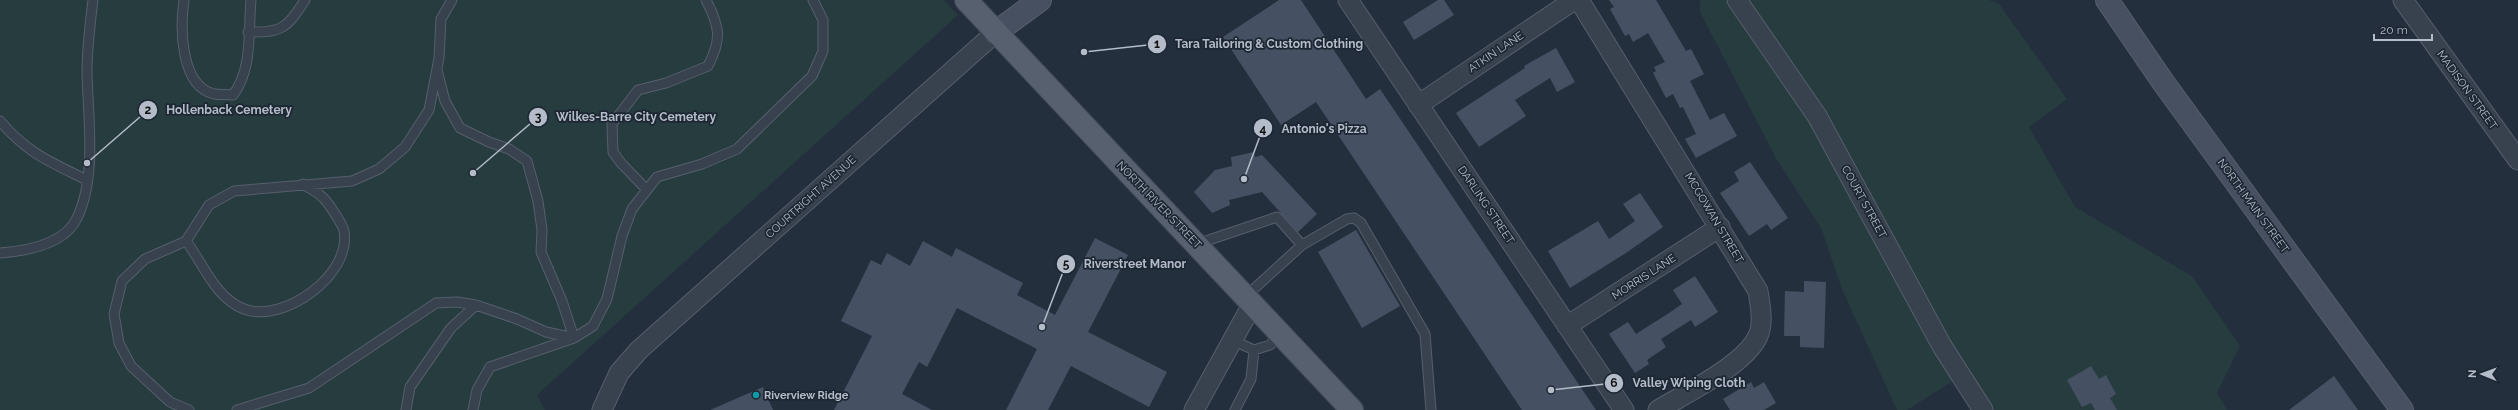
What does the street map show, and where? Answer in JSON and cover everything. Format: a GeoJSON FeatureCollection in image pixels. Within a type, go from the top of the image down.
{"type":"FeatureCollection","features":[{"type":"Feature","properties":{"kind":"main road","name":"NORTH RIVER STREET"},"geometry":{"type":"LineString","coordinates":[[966,0],[995,33],[1197,244],[1352,410]]}},
{"type":"Feature","properties":{"kind":"main road","name":"COURTRIGHT AVENUE"},"geometry":{"type":"LineString","coordinates":[[995,33],[1040,0]]}},
{"type":"Feature","properties":{"kind":"main road","name":"NORTH MAIN STREET"},"geometry":{"type":"LineString","coordinates":[[2107,0],[2167,88],[2402,410]]}},
{"type":"Feature","properties":{"kind":"street","name":"DARLING STREET"},"geometry":{"type":"LineString","coordinates":[[1348,0],[1624,410]]}},
{"type":"Feature","properties":{"kind":"street","name":"ATKIN LANE"},"geometry":{"type":"LineString","coordinates":[[1418,105],[1574,0]]}},
{"type":"Feature","properties":{"kind":"street","name":"MCGOWAN STREET"},"geometry":{"type":"LineString","coordinates":[[1579,0],[1758,291],[1761,314],[1758,336],[1739,361],[1658,410]]}},
{"type":"Feature","properties":{"kind":"street","name":"COURT STREET"},"geometry":{"type":"LineString","coordinates":[[1737,0],[1817,116],[1942,346],[1983,410]]}},
{"type":"Feature","properties":{"kind":"street","name":"MADISON STREET"},"geometry":{"type":"LineString","coordinates":[[2403,0],[2518,160]]}},
{"type":"Feature","properties":{"kind":"street","name":"COURTRIGHT AVENUE"},"geometry":{"type":"LineString","coordinates":[[602,410],[619,373],[639,350],[995,33]]}},
{"type":"Feature","properties":{"kind":"street","name":"MORRIS LANE"},"geometry":{"type":"LineString","coordinates":[[1567,326],[1720,227]]}},
{"type":"Feature","properties":{"kind":"street"},"geometry":{"type":"LineString","coordinates":[[1194,410],[1232,340],[1249,299]]}},
{"type":"Feature","properties":{"kind":"lane"},"geometry":{"type":"LineString","coordinates":[[0,253],[45,244],[62,235],[77,219],[86,190],[87,180],[90,124],[87,72],[93,0]]}},
{"type":"Feature","properties":{"kind":"lane"},"geometry":{"type":"LineString","coordinates":[[184,0],[182,14],[186,64],[197,84],[213,94],[233,95],[242,83],[246,66],[251,0]]}},
{"type":"Feature","properties":{"kind":"lane"},"geometry":{"type":"LineString","coordinates":[[248,32],[273,33],[293,18],[306,0]]}},
{"type":"Feature","properties":{"kind":"lane"},"geometry":{"type":"LineString","coordinates":[[189,410],[170,402],[131,366],[119,343],[114,314],[122,281],[146,259],[186,241],[209,205],[234,190],[303,184],[352,182],[379,169],[405,147],[429,110],[437,70],[441,19],[452,0]]}},
{"type":"Feature","properties":{"kind":"lane"},"geometry":{"type":"LineString","coordinates":[[647,190],[621,163],[613,152],[612,124],[638,90],[666,83],[708,66],[717,46],[718,29],[706,0]]}},
{"type":"Feature","properties":{"kind":"lane"},"geometry":{"type":"LineString","coordinates":[[474,410],[477,390],[490,367],[574,338],[593,326],[607,299],[622,236],[629,216],[657,177],[702,164],[737,149],[784,101],[812,76],[823,51],[823,20],[813,0]]}},
{"type":"Feature","properties":{"kind":"lane"},"geometry":{"type":"LineString","coordinates":[[437,70],[445,101],[460,128],[489,142],[509,148],[526,161],[538,201],[542,230],[541,252],[562,301],[574,338]]}},
{"type":"Feature","properties":{"kind":"lane"},"geometry":{"type":"LineString","coordinates":[[0,121],[17,141],[41,158],[87,180]]}},
{"type":"Feature","properties":{"kind":"lane"},"geometry":{"type":"LineString","coordinates":[[186,241],[218,290],[243,309],[268,312],[308,297],[329,276],[342,255],[344,230],[325,199],[303,184]]}},
{"type":"Feature","properties":{"kind":"lane"},"geometry":{"type":"LineString","coordinates":[[1197,244],[1277,217],[1302,245]]}},
{"type":"Feature","properties":{"kind":"lane"},"geometry":{"type":"LineString","coordinates":[[1249,299],[1302,245],[1347,219],[1354,218],[1361,223],[1425,334],[1431,410]]}},
{"type":"Feature","properties":{"kind":"lane"},"geometry":{"type":"LineString","coordinates":[[237,410],[309,388],[436,303],[457,302],[476,305],[517,319],[546,332],[574,338]]}},
{"type":"Feature","properties":{"kind":"lane"},"geometry":{"type":"LineString","coordinates":[[406,410],[410,387],[426,363],[451,328],[476,305]]}},
{"type":"Feature","properties":{"kind":"lane"},"geometry":{"type":"LineString","coordinates":[[1232,340],[1254,350],[1270,345],[1280,332]]}},
{"type":"Feature","properties":{"kind":"lane"},"geometry":{"type":"LineString","coordinates":[[1235,410],[1251,379],[1254,350]]}},
{"type":"Feature","properties":{"kind":"green space"},"geometry":{"type":"Polygon","coordinates":[[[0,0],[944,0],[958,15],[537,395],[545,410],[0,410],[0,0]]]}},
{"type":"Feature","properties":{"kind":"green space"},"geometry":{"type":"Polygon","coordinates":[[[1700,0],[1989,0],[1999,4],[2067,99],[2029,127],[2075,207],[2192,276],[2240,346],[2217,393],[2227,410],[1994,410],[1969,371],[1907,410],[1897,410],[1842,289],[1821,228],[1777,160],[1700,12],[1700,0]]]}},
{"type":"Feature","properties":{"kind":"building"},"geometry":{"type":"Polygon","coordinates":[[[1279,0],[1301,0],[1366,99],[1380,89],[1596,410],[1522,410],[1316,102],[1281,125],[1223,37],[1279,0]]]}},
{"type":"Feature","properties":{"kind":"building"},"geometry":{"type":"Polygon","coordinates":[[[1438,0],[1444,0],[1454,15],[1414,40],[1403,22],[1438,0]]]}},
{"type":"Feature","properties":{"kind":"building"},"geometry":{"type":"Polygon","coordinates":[[[1609,0],[1656,0],[1686,51],[1691,49],[1704,74],[1690,81],[1710,120],[1724,113],[1737,136],[1696,158],[1685,139],[1696,134],[1683,107],[1680,108],[1673,94],[1666,98],[1653,73],[1656,71],[1654,67],[1665,62],[1648,33],[1633,42],[1629,34],[1625,36],[1610,9],[1614,7],[1609,0]]]}},
{"type":"Feature","properties":{"kind":"building"},"geometry":{"type":"Polygon","coordinates":[[[1556,48],[1575,82],[1557,92],[1550,78],[1515,100],[1526,116],[1479,147],[1456,113],[1525,68],[1524,66],[1556,48]]]}},
{"type":"Feature","properties":{"kind":"building"},"geometry":{"type":"Polygon","coordinates":[[[1254,152],[1255,157],[1262,155],[1317,214],[1298,232],[1262,192],[1229,200],[1230,205],[1212,213],[1194,192],[1215,170],[1232,166],[1231,157],[1254,152]]]}},
{"type":"Feature","properties":{"kind":"building"},"geometry":{"type":"Polygon","coordinates":[[[1750,162],[1788,218],[1771,230],[1767,224],[1749,236],[1720,193],[1739,181],[1734,172],[1750,162]]]}},
{"type":"Feature","properties":{"kind":"building"},"geometry":{"type":"Polygon","coordinates":[[[1640,193],[1663,227],[1626,253],[1570,288],[1548,251],[1598,221],[1609,239],[1635,221],[1623,204],[1640,193]]]}},
{"type":"Feature","properties":{"kind":"building"},"geometry":{"type":"Polygon","coordinates":[[[1356,230],[1400,306],[1362,328],[1318,252],[1356,230]]]}},
{"type":"Feature","properties":{"kind":"building"},"geometry":{"type":"Polygon","coordinates":[[[1095,238],[1128,255],[1088,332],[1167,372],[1149,407],[1071,366],[1048,410],[1006,410],[1037,349],[957,308],[927,367],[919,362],[902,394],[932,410],[834,410],[872,336],[841,321],[871,260],[881,265],[887,253],[910,266],[923,241],[952,257],[956,248],[1023,283],[1017,295],[1055,315],[1095,238]]]}},
{"type":"Feature","properties":{"kind":"building"},"geometry":{"type":"Polygon","coordinates":[[[1695,276],[1718,312],[1695,327],[1691,320],[1661,339],[1666,347],[1647,360],[1649,364],[1635,373],[1609,334],[1628,322],[1636,334],[1669,313],[1682,304],[1673,290],[1695,276]]]}},
{"type":"Feature","properties":{"kind":"building"},"geometry":{"type":"Polygon","coordinates":[[[1804,281],[1826,282],[1824,348],[1800,347],[1800,336],[1784,336],[1785,291],[1804,292],[1804,281]]]}},
{"type":"Feature","properties":{"kind":"building"},"geometry":{"type":"Polygon","coordinates":[[[2091,366],[2099,379],[2106,375],[2116,394],[2110,398],[2117,410],[2095,410],[2091,403],[2082,407],[2067,380],[2091,366]]]}},
{"type":"Feature","properties":{"kind":"building"},"geometry":{"type":"Polygon","coordinates":[[[2334,376],[2358,410],[2289,410],[2334,376]]]}},
{"type":"Feature","properties":{"kind":"building"},"geometry":{"type":"Polygon","coordinates":[[[1751,382],[1754,388],[1764,382],[1776,403],[1764,410],[1730,410],[1723,399],[1751,382]]]}},
{"type":"Feature","properties":{"kind":"building","name":"Riverview Ridge"},"geometry":{"type":"Polygon","coordinates":[[[763,387],[773,410],[710,410],[763,387]]]}},
{"type":"Feature","properties":{"kind":"place","name":"Tara Tailoring & Custom Clothing"},"geometry":{"type":"Point","coordinates":[1084,52]}},
{"type":"Feature","properties":{"kind":"place","name":"Hollenback Cemetery"},"geometry":{"type":"Point","coordinates":[87,163]}},
{"type":"Feature","properties":{"kind":"place","name":"Wilkes-Barre City Cemetery"},"geometry":{"type":"Point","coordinates":[473,173]}},
{"type":"Feature","properties":{"kind":"place","name":"Antonio's Pizza"},"geometry":{"type":"Point","coordinates":[1244,179]}},
{"type":"Feature","properties":{"kind":"place","name":"Riverstreet Manor"},"geometry":{"type":"Point","coordinates":[1042,327]}},
{"type":"Feature","properties":{"kind":"place","name":"Valley Wiping Cloth"},"geometry":{"type":"Point","coordinates":[1551,390]}},
{"type":"Feature","properties":{"kind":"place","name":"Riverview Ridge"},"geometry":{"type":"Point","coordinates":[756,395]}}]}
